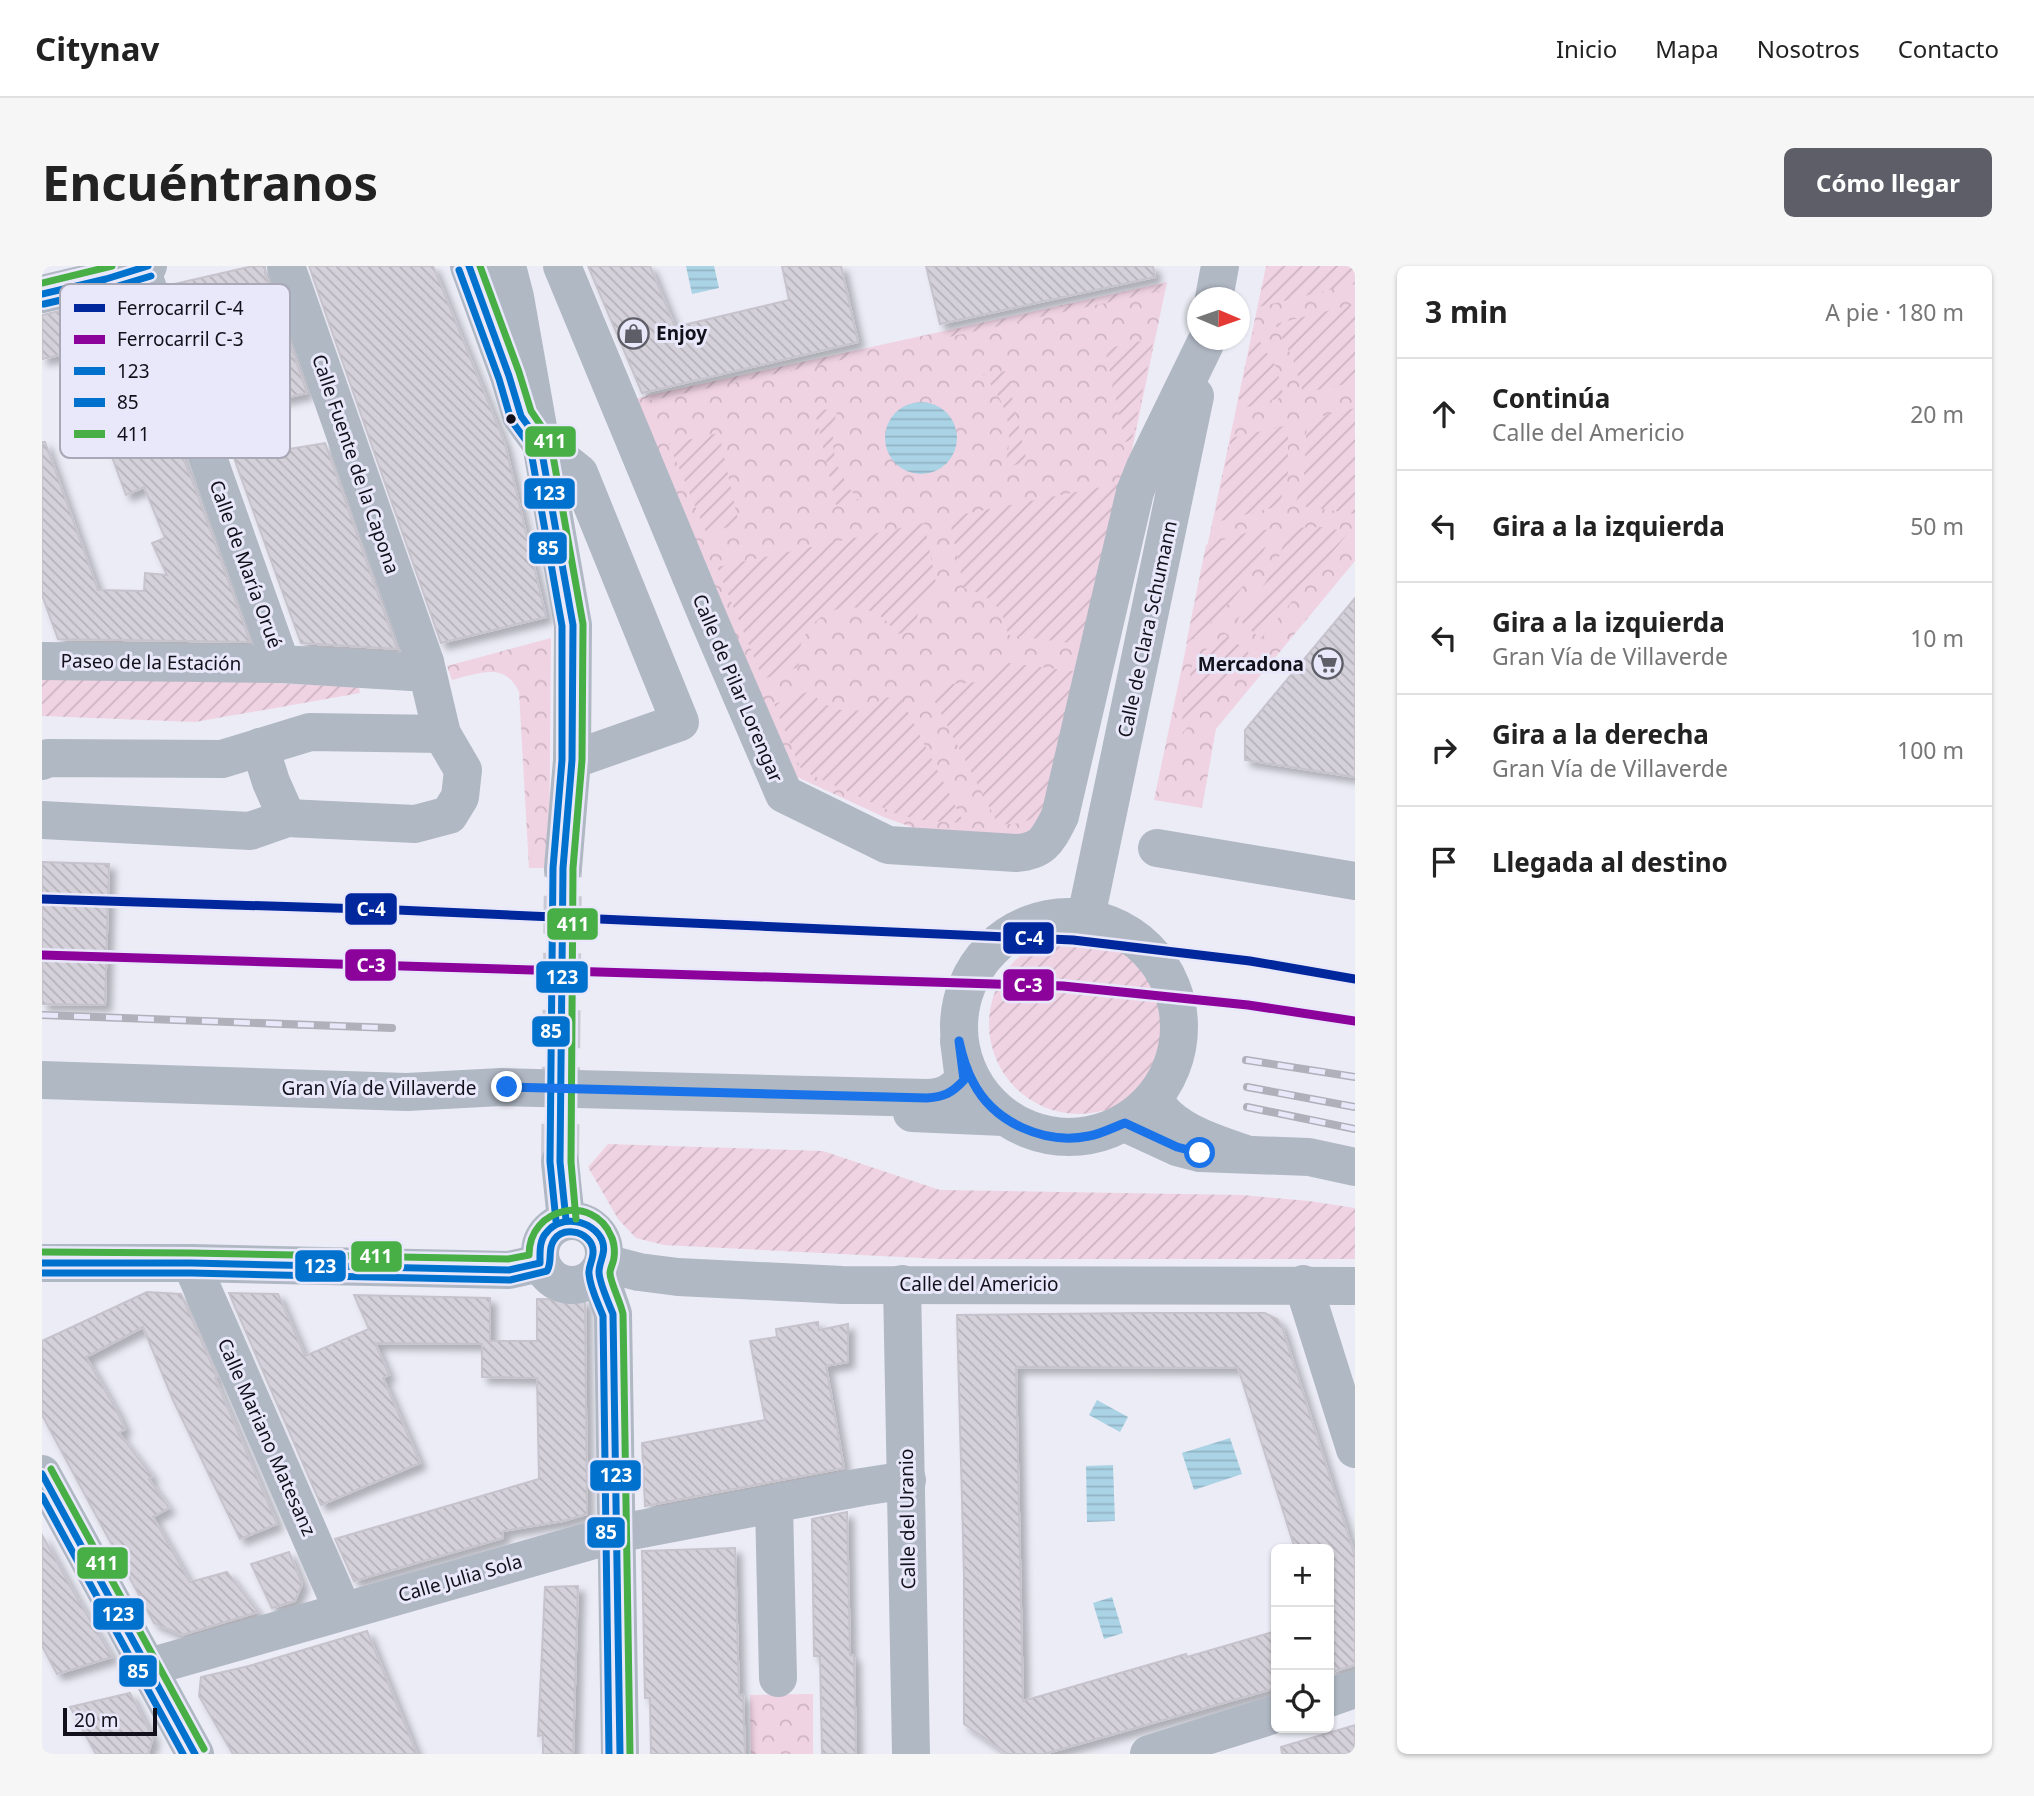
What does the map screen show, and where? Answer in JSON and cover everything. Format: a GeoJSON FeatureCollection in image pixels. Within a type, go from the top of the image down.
{"type":"FeatureCollection","features":[{"type":"Feature","properties":{"kind":"street","name":"Calle Fuente de la Capona"},"geometry":{"type":"LineString","coordinates":[[286,266],[425,662],[442,734],[463,770],[460,797],[449,815],[415,824],[287,818]]}},
{"type":"Feature","properties":{"kind":"street"},"geometry":{"type":"LineString","coordinates":[[470,266],[522,416],[541,442],[579,473],[680,722],[572,760]]}},
{"type":"Feature","properties":{"kind":"street"},"geometry":{"type":"LineString","coordinates":[[507,266],[515,297],[573,625],[572,760],[563,868]]}},
{"type":"Feature","properties":{"kind":"street","name":"Calle de Pilar Lorengar"},"geometry":{"type":"LineString","coordinates":[[562,266],[784,794],[888,845],[1016,853],[1033,852],[1049,837],[1060,816],[1135,492],[1144,467],[1201,350]]}},
{"type":"Feature","properties":{"kind":"street"},"geometry":{"type":"LineString","coordinates":[[1216,287],[1220,266]]}},
{"type":"Feature","properties":{"kind":"street"},"geometry":{"type":"LineString","coordinates":[[85,284],[143,267]]}},
{"type":"Feature","properties":{"kind":"street","name":"Calle de María Orué"},"geometry":{"type":"LineString","coordinates":[[143,267],[149,284]]}},
{"type":"Feature","properties":{"kind":"street"},"geometry":{"type":"LineString","coordinates":[[42,294],[60,290]]}},
{"type":"Feature","properties":{"kind":"street","name":"Calle de Clara Schumann"},"geometry":{"type":"LineString","coordinates":[[1086,917],[1203,350]]}},
{"type":"Feature","properties":{"kind":"street","name":"Calle de María Orué"},"geometry":{"type":"LineString","coordinates":[[209,458],[281,664]]}},
{"type":"Feature","properties":{"kind":"street","name":"Paseo de la Estación"},"geometry":{"type":"LineString","coordinates":[[43,658],[281,664],[411,672],[425,662]]}},
{"type":"Feature","properties":{"kind":"street"},"geometry":{"type":"LineString","coordinates":[[42,761],[48,758],[222,759],[310,732],[442,734]]}},
{"type":"Feature","properties":{"kind":"street"},"geometry":{"type":"LineString","coordinates":[[42,820],[250,831],[287,818],[271,782],[260,747]]}},
{"type":"Feature","properties":{"kind":"street"},"geometry":{"type":"LineString","coordinates":[[1157,848],[1355,881]]}},
{"type":"Feature","properties":{"kind":"street"},"geometry":{"type":"LineString","coordinates":[[1052,917],[1086,917],[1110,923],[1132,935],[1151,952],[1165,972],[1175,995],[1180,1019],[1178,1044],[1172,1068],[1139,1111],[1091,1136],[1046,1136],[1024,1129],[1004,1117],[987,1102],[974,1084],[964,1063],[959,1041],[960,1007],[972,974],[992,947],[1020,927],[1052,917]]}},
{"type":"Feature","properties":{"kind":"street","name":"Gran Vía de Villaverde"},"geometry":{"type":"LineString","coordinates":[[42,1080],[407,1092],[501,1087],[927,1098],[943,1097],[954,1091],[964,1080],[959,1041]]}},
{"type":"Feature","properties":{"kind":"street","name":"Gran Vía de Villaverde"},"geometry":{"type":"LineString","coordinates":[[42,1098],[402,1108],[507,1102],[1004,1117]]}},
{"type":"Feature","properties":{"kind":"street"},"geometry":{"type":"LineString","coordinates":[[1139,1111],[1177,1147],[1205,1153],[1309,1157],[1355,1167]]}},
{"type":"Feature","properties":{"kind":"street"},"geometry":{"type":"LineString","coordinates":[[561,1162],[566,1220]]}},
{"type":"Feature","properties":{"kind":"street"},"geometry":{"type":"LineString","coordinates":[[601,1268],[584,1284],[566,1286],[550,1278],[540,1263],[540,1244],[549,1228],[566,1220],[588,1224],[603,1241],[601,1268],[613,1314],[620,1754]]}},
{"type":"Feature","properties":{"kind":"street"},"geometry":{"type":"LineString","coordinates":[[42,1263],[191,1263],[509,1270],[540,1263]]}},
{"type":"Feature","properties":{"kind":"street","name":"Calle Mariano Matesanz"},"geometry":{"type":"LineString","coordinates":[[191,1263],[343,1611]]}},
{"type":"Feature","properties":{"kind":"street","name":"Calle del Americio"},"geometry":{"type":"LineString","coordinates":[[601,1268],[678,1277],[842,1285],[1355,1286]]}},
{"type":"Feature","properties":{"kind":"street","name":"Calle del Uranio"},"geometry":{"type":"LineString","coordinates":[[902,1284],[911,1754]]}},
{"type":"Feature","properties":{"kind":"street"},"geometry":{"type":"LineString","coordinates":[[1303,1284],[1355,1449]]}},
{"type":"Feature","properties":{"kind":"street"},"geometry":{"type":"LineString","coordinates":[[42,1474],[195,1754]]}},
{"type":"Feature","properties":{"kind":"street","name":"Calle Julia Sola"},"geometry":{"type":"LineString","coordinates":[[149,1667],[615,1534],[907,1480]]}},
{"type":"Feature","properties":{"kind":"street"},"geometry":{"type":"LineString","coordinates":[[774,1505],[778,1678]]}},
{"type":"Feature","properties":{"kind":"street"},"geometry":{"type":"LineString","coordinates":[[1334,1696],[1355,1689]]}},
{"type":"Feature","properties":{"kind":"street"},"geometry":{"type":"LineString","coordinates":[[1149,1754],[1271,1716]]}},
{"type":"Feature","properties":{"kind":"green space"},"geometry":{"type":"Polygon","coordinates":[[[1266,266],[1355,266],[1355,561],[1216,729],[1202,808],[1154,800],[1266,266]]]}},
{"type":"Feature","properties":{"kind":"green space"},"geometry":{"type":"Polygon","coordinates":[[[1267,266],[1355,266],[1355,284],[1258,307],[1267,266]]]}},
{"type":"Feature","properties":{"kind":"green space"},"geometry":{"type":"Polygon","coordinates":[[[1167,282],[1072,737],[1037,826],[1025,833],[1012,835],[914,828],[795,776],[634,399],[1167,282]]]}},
{"type":"Feature","properties":{"kind":"green space"},"geometry":{"type":"Polygon","coordinates":[[[1167,283],[1165,290],[944,338],[943,332],[1167,283]]]}},
{"type":"Feature","properties":{"kind":"green space"},"geometry":{"type":"Polygon","coordinates":[[[1355,304],[1355,382],[1303,393],[1293,359],[1275,324],[1355,304]]]}},
{"type":"Feature","properties":{"kind":"green space"},"geometry":{"type":"Polygon","coordinates":[[[1253,331],[1276,367],[1284,397],[1237,410],[1250,350],[1253,331]]]}},
{"type":"Feature","properties":{"kind":"green space"},"geometry":{"type":"Polygon","coordinates":[[[1154,338],[1132,440],[1125,442],[1105,349],[1154,338]]]}},
{"type":"Feature","properties":{"kind":"green space"},"geometry":{"type":"Polygon","coordinates":[[[859,350],[860,356],[648,401],[645,396],[859,350]]]}},
{"type":"Feature","properties":{"kind":"green space"},"geometry":{"type":"Polygon","coordinates":[[[1006,371],[1027,462],[1004,468],[1009,440],[1007,420],[1001,401],[983,375],[1006,371]]]}},
{"type":"Feature","properties":{"kind":"green space"},"geometry":{"type":"Polygon","coordinates":[[[838,407],[833,434],[835,455],[841,474],[859,500],[836,505],[815,412],[838,407]]]}},
{"type":"Feature","properties":{"kind":"green space"},"geometry":{"type":"Polygon","coordinates":[[[1355,408],[1355,514],[1295,505],[1304,476],[1307,420],[1355,408]]]}},
{"type":"Feature","properties":{"kind":"green space"},"geometry":{"type":"Polygon","coordinates":[[[1288,425],[1288,472],[1279,506],[1213,523],[1231,438],[1288,425]]]}},
{"type":"Feature","properties":{"kind":"green space"},"geometry":{"type":"Polygon","coordinates":[[[719,433],[739,525],[706,532],[669,444],[719,433]]]}},
{"type":"Feature","properties":{"kind":"green space"},"geometry":{"type":"Polygon","coordinates":[[[1122,483],[1085,645],[1008,635],[999,609],[982,595],[964,588],[949,517],[1122,483]]]}},
{"type":"Feature","properties":{"kind":"green space"},"geometry":{"type":"Polygon","coordinates":[[[924,523],[938,593],[920,608],[912,632],[896,634],[883,618],[863,608],[834,610],[811,626],[799,652],[799,667],[763,679],[717,567],[924,523]]]}},
{"type":"Feature","properties":{"kind":"green space"},"geometry":{"type":"Polygon","coordinates":[[[1322,527],[1349,532],[1261,639],[1238,619],[1269,577],[1280,555],[1288,528],[1322,527]]]}},
{"type":"Feature","properties":{"kind":"green space"},"geometry":{"type":"Polygon","coordinates":[[[1272,529],[1257,563],[1238,593],[1186,644],[1206,545],[1249,532],[1272,529]]]}},
{"type":"Feature","properties":{"kind":"green space"},"geometry":{"type":"Polygon","coordinates":[[[1225,634],[1249,653],[1179,737],[1193,660],[1225,634]]]}},
{"type":"Feature","properties":{"kind":"green space"},"geometry":{"type":"Polygon","coordinates":[[[551,638],[549,868],[529,868],[519,692],[513,682],[499,673],[481,673],[452,680],[447,666],[551,638]]]}},
{"type":"Feature","properties":{"kind":"green space"},"geometry":{"type":"Polygon","coordinates":[[[1000,662],[1080,672],[1044,809],[1029,820],[1011,824],[998,824],[930,692],[948,685],[984,679],[1000,662]]]}},
{"type":"Feature","properties":{"kind":"green space"},"geometry":{"type":"Polygon","coordinates":[[[42,672],[359,687],[360,693],[195,722],[42,716],[42,672]]]}},
{"type":"Feature","properties":{"kind":"green space"},"geometry":{"type":"Polygon","coordinates":[[[810,691],[826,704],[846,711],[863,709],[885,697],[902,700],[964,823],[928,821],[899,815],[805,772],[800,767],[774,704],[810,691]]]}},
{"type":"Feature","properties":{"kind":"green space"},"geometry":{"type":"Polygon","coordinates":[[[1079,934],[1114,940],[1143,960],[1163,989],[1169,1024],[1163,1059],[1143,1088],[1114,1108],[1079,1114],[1044,1108],[1015,1088],[995,1059],[989,1024],[995,989],[1015,960],[1044,940],[1079,934]]]}},
{"type":"Feature","properties":{"kind":"green space"},"geometry":{"type":"Polygon","coordinates":[[[608,1144],[823,1151],[940,1190],[1242,1195],[1355,1208],[1355,1259],[940,1259],[664,1245],[636,1238],[618,1219],[588,1167],[608,1144]]]}},
{"type":"Feature","properties":{"kind":"green space"},"geometry":{"type":"Polygon","coordinates":[[[813,1694],[813,1754],[751,1754],[750,1695],[813,1694]]]}},
{"type":"Feature","properties":{"kind":"water"},"geometry":{"type":"Polygon","coordinates":[[[686,266],[714,266],[719,288],[692,294],[686,266]]]}},
{"type":"Feature","properties":{"kind":"water"},"geometry":{"type":"Polygon","coordinates":[[[928,402],[947,412],[955,424],[955,452],[947,464],[935,472],[914,474],[895,464],[887,452],[885,431],[895,412],[907,404],[928,402]]]}},
{"type":"Feature","properties":{"kind":"water"},"geometry":{"type":"Polygon","coordinates":[[[1097,1400],[1128,1417],[1120,1432],[1089,1415],[1097,1400]]]}},
{"type":"Feature","properties":{"kind":"water"},"geometry":{"type":"Polygon","coordinates":[[[1230,1438],[1242,1474],[1194,1490],[1182,1453],[1230,1438]]]}},
{"type":"Feature","properties":{"kind":"water"},"geometry":{"type":"Polygon","coordinates":[[[1113,1465],[1115,1521],[1087,1522],[1086,1466],[1113,1465]]]}},
{"type":"Feature","properties":{"kind":"water"},"geometry":{"type":"Polygon","coordinates":[[[1112,1597],[1123,1633],[1104,1639],[1093,1603],[1112,1597]]]}},
{"type":"Feature","properties":{"kind":"building"},"geometry":{"type":"Polygon","coordinates":[[[253,266],[265,266],[269,284],[174,284],[253,266]]]}},
{"type":"Feature","properties":{"kind":"building"},"geometry":{"type":"Polygon","coordinates":[[[309,266],[433,266],[505,444],[546,617],[441,643],[309,266]]]}},
{"type":"Feature","properties":{"kind":"building"},"geometry":{"type":"Polygon","coordinates":[[[588,266],[650,266],[675,327],[789,300],[782,266],[841,266],[858,342],[642,393],[588,266]]]}},
{"type":"Feature","properties":{"kind":"building"},"geometry":{"type":"Polygon","coordinates":[[[926,266],[1153,266],[1155,277],[940,324],[926,266]]]}},
{"type":"Feature","properties":{"kind":"building"},"geometry":{"type":"Polygon","coordinates":[[[60,311],[60,355],[42,359],[42,315],[60,311]]]}},
{"type":"Feature","properties":{"kind":"building"},"geometry":{"type":"Polygon","coordinates":[[[290,344],[307,393],[290,397],[290,344]]]}},
{"type":"Feature","properties":{"kind":"building"},"geometry":{"type":"Polygon","coordinates":[[[42,442],[45,442],[98,590],[144,591],[145,573],[167,575],[152,543],[165,538],[144,487],[126,495],[112,458],[183,458],[250,642],[58,639],[42,595],[42,442]]]}},
{"type":"Feature","properties":{"kind":"building"},"geometry":{"type":"Polygon","coordinates":[[[325,443],[397,649],[301,643],[234,458],[290,458],[290,449],[325,443]]]}},
{"type":"Feature","properties":{"kind":"building","name":"Mercadona"},"geometry":{"type":"Polygon","coordinates":[[[1355,598],[1355,777],[1245,760],[1245,730],[1355,598]]]}},
{"type":"Feature","properties":{"kind":"building"},"geometry":{"type":"Polygon","coordinates":[[[42,862],[109,864],[105,1005],[42,1004],[42,862]]]}},
{"type":"Feature","properties":{"kind":"building"},"geometry":{"type":"Polygon","coordinates":[[[147,1292],[181,1294],[277,1524],[240,1539],[173,1400],[143,1327],[86,1357],[125,1429],[119,1433],[152,1476],[149,1479],[169,1508],[153,1517],[190,1582],[227,1572],[258,1612],[182,1635],[154,1623],[42,1415],[42,1341],[147,1292]]]}},
{"type":"Feature","properties":{"kind":"building"},"geometry":{"type":"Polygon","coordinates":[[[229,1293],[278,1294],[305,1356],[369,1329],[354,1295],[490,1298],[490,1341],[537,1341],[537,1299],[585,1300],[587,1514],[563,1521],[503,1531],[503,1538],[354,1581],[335,1539],[539,1479],[537,1378],[482,1377],[482,1344],[375,1343],[389,1375],[383,1378],[420,1463],[321,1505],[229,1293]]]}},
{"type":"Feature","properties":{"kind":"building"},"geometry":{"type":"Polygon","coordinates":[[[1265,1313],[1277,1319],[1282,1327],[1355,1556],[1355,1665],[1334,1671],[1334,1544],[1293,1544],[1238,1368],[1016,1367],[1023,1701],[1271,1632],[1271,1689],[1044,1754],[1008,1754],[964,1724],[964,1575],[957,1315],[1265,1313]]]}},
{"type":"Feature","properties":{"kind":"building"},"geometry":{"type":"Polygon","coordinates":[[[818,1322],[819,1330],[848,1324],[848,1362],[826,1366],[844,1468],[645,1506],[642,1443],[765,1420],[750,1341],[777,1337],[776,1329],[818,1322]]]}},
{"type":"Feature","properties":{"kind":"building"},"geometry":{"type":"Polygon","coordinates":[[[847,1512],[850,1655],[854,1656],[856,1754],[822,1754],[820,1656],[814,1656],[812,1519],[847,1512]]]}},
{"type":"Feature","properties":{"kind":"building"},"geometry":{"type":"Polygon","coordinates":[[[42,1535],[112,1657],[57,1674],[42,1646],[42,1535]]]}},
{"type":"Feature","properties":{"kind":"building"},"geometry":{"type":"Polygon","coordinates":[[[735,1548],[739,1696],[743,1695],[745,1754],[651,1754],[650,1698],[645,1698],[642,1551],[735,1548]]]}},
{"type":"Feature","properties":{"kind":"building"},"geometry":{"type":"Polygon","coordinates":[[[289,1552],[302,1584],[295,1601],[272,1608],[251,1564],[289,1552]]]}},
{"type":"Feature","properties":{"kind":"building"},"geometry":{"type":"Polygon","coordinates":[[[578,1586],[573,1754],[543,1754],[543,1735],[538,1736],[545,1587],[578,1586]]]}},
{"type":"Feature","properties":{"kind":"building"},"geometry":{"type":"Polygon","coordinates":[[[367,1631],[417,1754],[233,1754],[199,1696],[201,1677],[249,1666],[367,1631]]]}},
{"type":"Feature","properties":{"kind":"building"},"geometry":{"type":"Polygon","coordinates":[[[130,1693],[153,1738],[148,1754],[96,1754],[70,1707],[130,1693]]]}},
{"type":"Feature","properties":{"kind":"building"},"geometry":{"type":"Polygon","coordinates":[[[1355,1725],[1355,1754],[1282,1754],[1281,1747],[1355,1725]]]}},
{"type":"Feature","properties":{"kind":"tunnel"},"geometry":{"type":"LineString","coordinates":[[560,1162],[563,868]]}},
{"type":"Feature","properties":{"kind":"railway"},"geometry":{"type":"LineString","coordinates":[[42,1015],[392,1028]]}},
{"type":"Feature","properties":{"kind":"railway"},"geometry":{"type":"LineString","coordinates":[[1246,1060],[1355,1077]]}},
{"type":"Feature","properties":{"kind":"railway"},"geometry":{"type":"LineString","coordinates":[[1247,1087],[1355,1107]]}},
{"type":"Feature","properties":{"kind":"railway"},"geometry":{"type":"LineString","coordinates":[[1247,1107],[1355,1129]]}},
{"type":"Feature","properties":{"kind":"rail line","name":"C-4"},"geometry":{"type":"LineString","coordinates":[[42,899],[397,910],[1073,940],[1250,961],[1355,979]]}},
{"type":"Feature","properties":{"kind":"rail line","name":"C-3"},"geometry":{"type":"LineString","coordinates":[[42,955],[1063,986],[1248,1005],[1355,1021]]}},
{"type":"Feature","properties":{"kind":"transit line","name":"411"},"geometry":{"type":"LineString","coordinates":[[42,283],[112,266]]}},
{"type":"Feature","properties":{"kind":"transit line","name":"123"},"geometry":{"type":"LineString","coordinates":[[85,284],[148,266]]}},
{"type":"Feature","properties":{"kind":"transit line","name":"123"},"geometry":{"type":"LineString","coordinates":[[469,266],[521,416],[540,442],[573,625],[572,760],[563,868],[560,1162],[566,1220]]}},
{"type":"Feature","properties":{"kind":"transit line","name":"411"},"geometry":{"type":"LineString","coordinates":[[480,266],[531,411],[550,439],[583,624],[582,760],[573,868],[571,1162],[576,1219]]}},
{"type":"Feature","properties":{"kind":"transit line","name":"85"},"geometry":{"type":"LineString","coordinates":[[459,270],[511,420],[530,446],[562,626],[562,760],[553,868],[550,1162],[556,1221]]}},
{"type":"Feature","properties":{"kind":"transit line","name":"85"},"geometry":{"type":"LineString","coordinates":[[125,284],[151,276]]}},
{"type":"Feature","properties":{"kind":"transit line","name":"123"},"geometry":{"type":"LineString","coordinates":[[42,294],[60,290]]}},
{"type":"Feature","properties":{"kind":"transit line","name":"85"},"geometry":{"type":"LineString","coordinates":[[44,304],[60,300]]}},
{"type":"Feature","properties":{"kind":"transit line","name":"411"},"geometry":{"type":"LineString","coordinates":[[42,1252],[508,1259],[529,1255],[532,1238],[539,1225],[550,1216],[564,1211],[578,1211],[591,1214],[603,1223],[614,1243],[610,1277],[623,1314],[630,1754]]}},
{"type":"Feature","properties":{"kind":"transit line","name":"123"},"geometry":{"type":"LineString","coordinates":[[42,1263],[191,1263],[509,1270],[540,1263],[540,1246],[543,1239],[553,1226],[560,1223],[568,1221],[584,1224],[598,1233],[603,1245],[599,1276],[613,1314],[620,1754]]}},
{"type":"Feature","properties":{"kind":"transit line","name":"85"},"geometry":{"type":"LineString","coordinates":[[42,1273],[191,1273],[510,1280],[547,1271],[552,1244],[560,1235],[573,1232],[587,1239],[593,1249],[590,1279],[603,1316],[609,1754]]}},
{"type":"Feature","properties":{"kind":"transit line","name":"411"},"geometry":{"type":"LineString","coordinates":[[51,1469],[204,1749]]}},
{"type":"Feature","properties":{"kind":"transit line","name":"123"},"geometry":{"type":"LineString","coordinates":[[42,1474],[195,1754]]}},
{"type":"Feature","properties":{"kind":"transit line","name":"85"},"geometry":{"type":"LineString","coordinates":[[42,1496],[183,1754]]}},
{"type":"Feature","properties":{"kind":"place","name":"Enjoy"},"geometry":{"type":"Point","coordinates":[633,333]}},
{"type":"Feature","properties":{"kind":"place","name":"Mercadona"},"geometry":{"type":"Point","coordinates":[1327,664]}},
{"type":"Feature","properties":{"kind":"route"},"geometry":{"type":"LineString","coordinates":[[507,1087],[943,1097],[954,1091],[964,1080],[959,1041],[964,1063],[987,1102],[1024,1129],[1046,1136],[1069,1138],[1091,1136],[1125,1123],[1177,1147],[1200,1153]]}}]}
